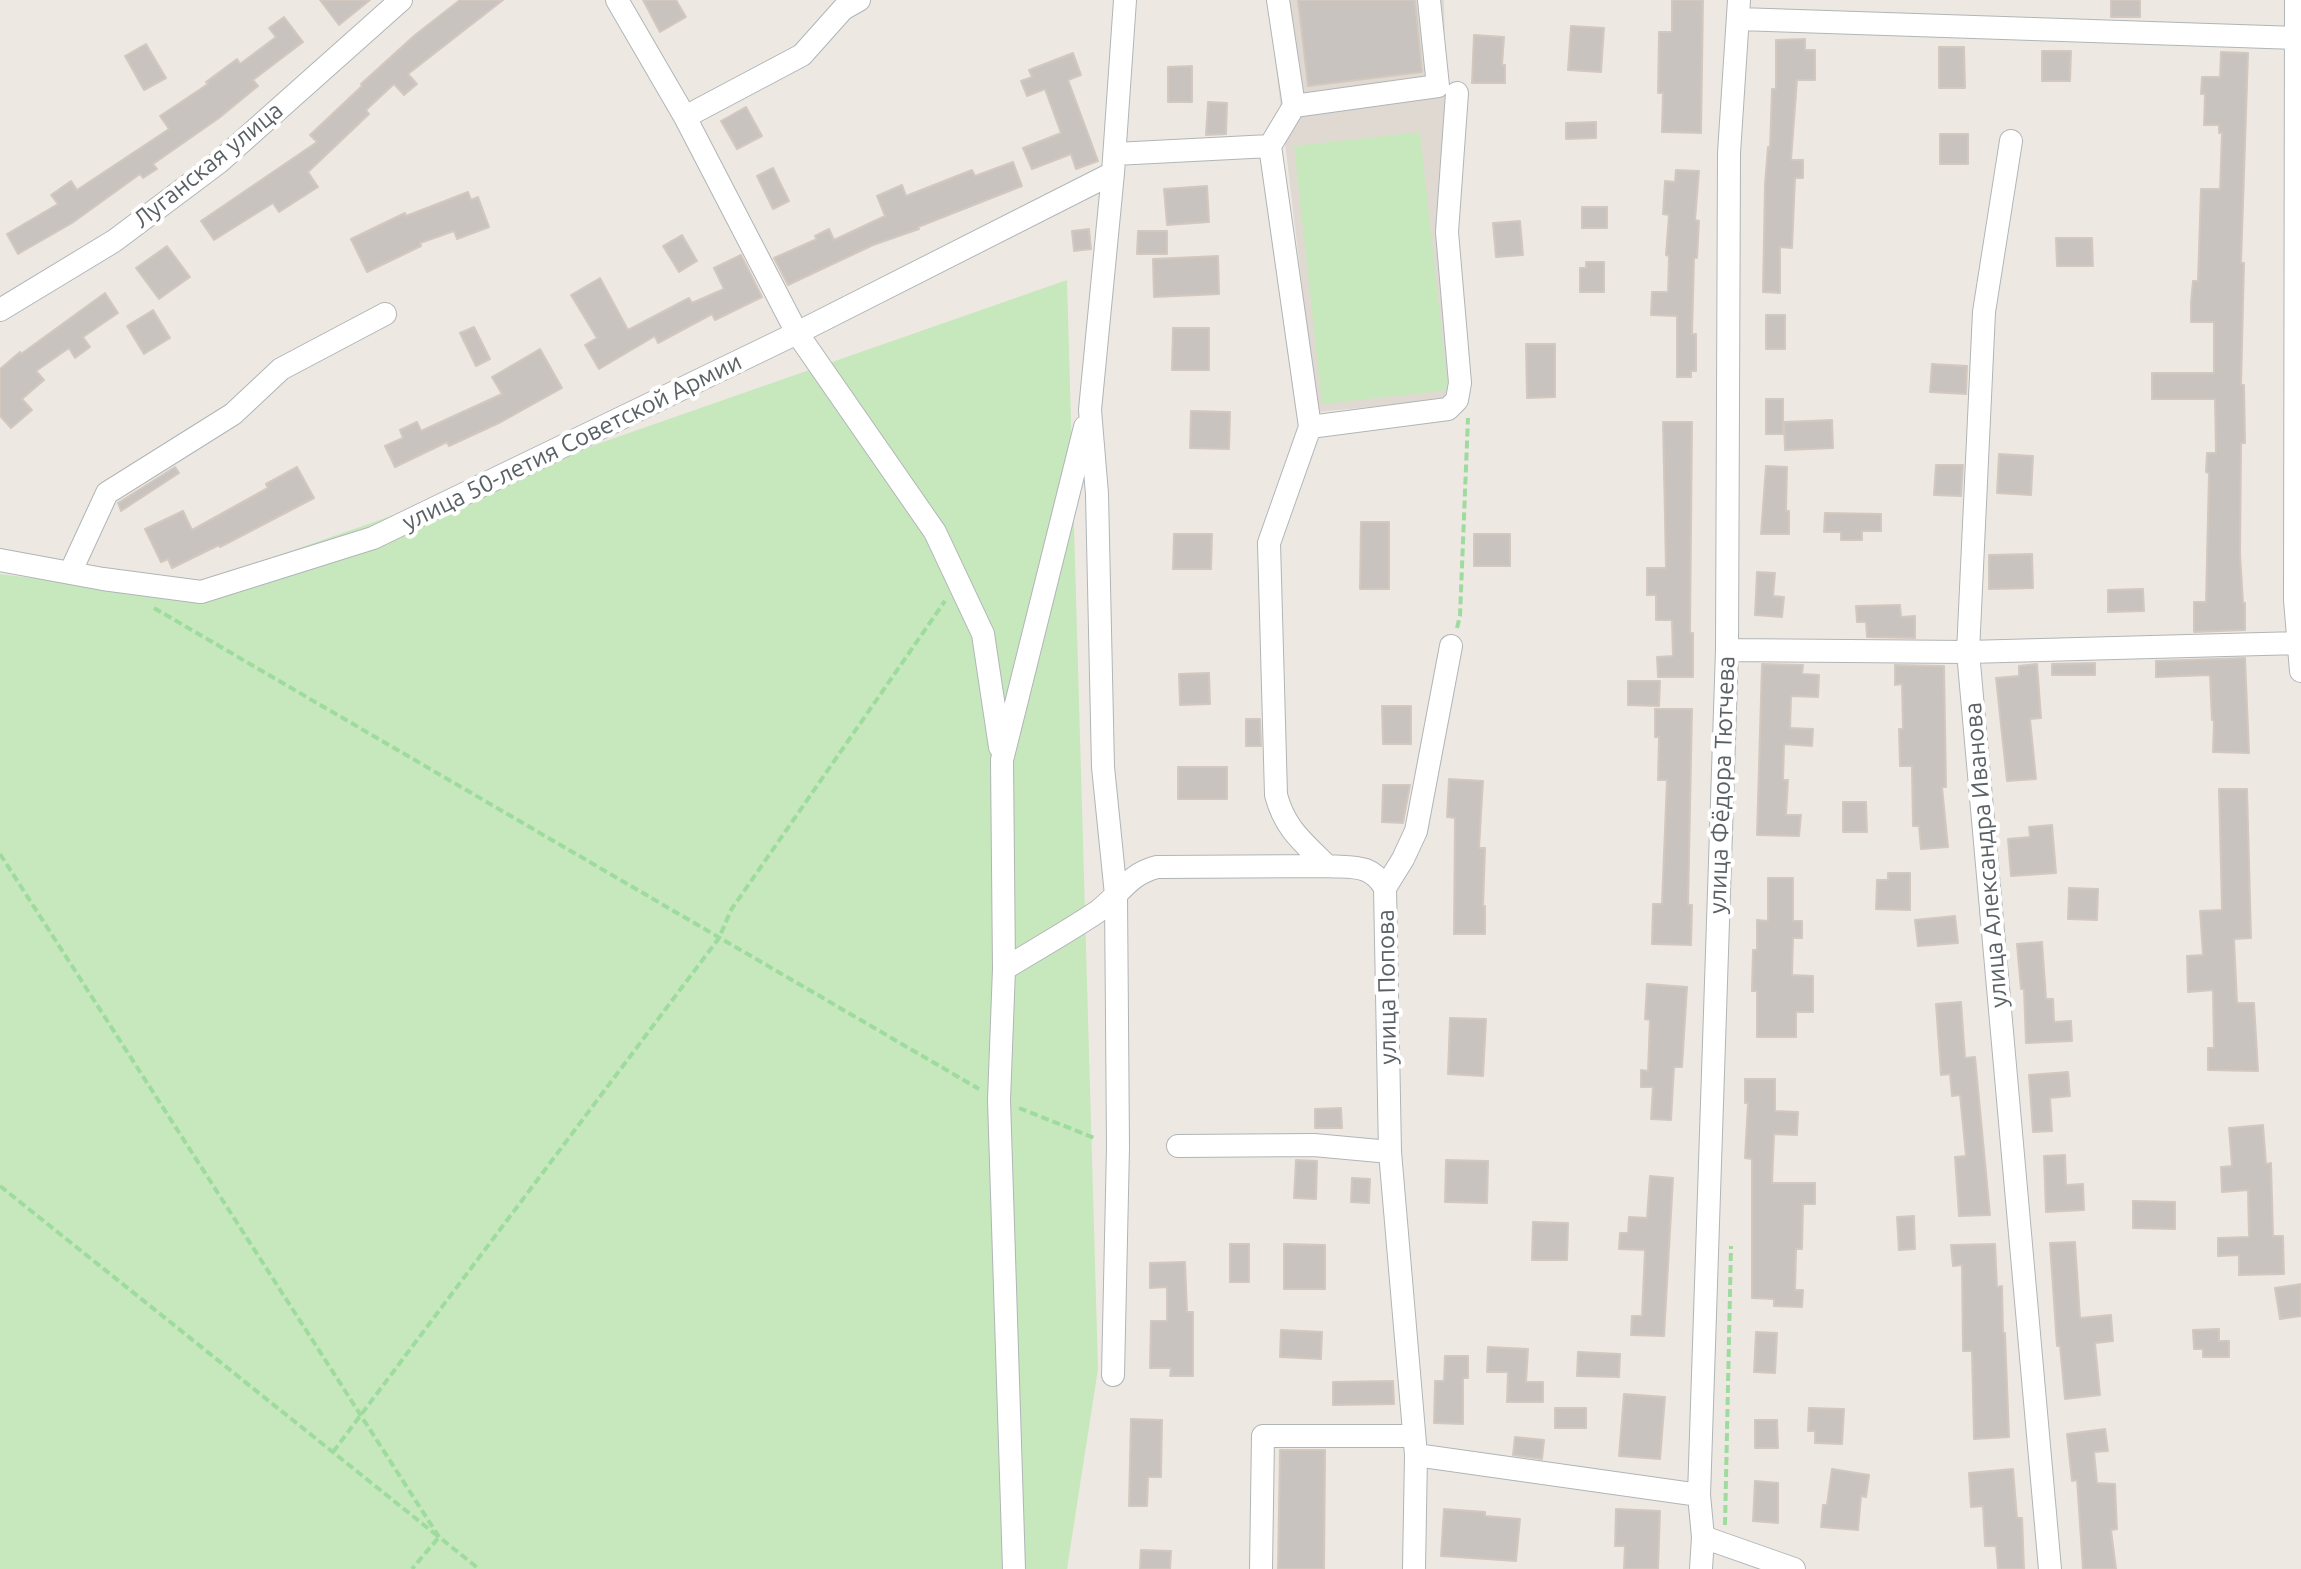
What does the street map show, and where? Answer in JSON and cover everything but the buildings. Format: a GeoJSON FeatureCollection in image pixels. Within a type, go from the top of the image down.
{"type":"FeatureCollection","features":[{"type":"Feature","properties":{"kind":"street","name":"Луганская улица"},"geometry":{"type":"LineString","coordinates":[[0,310],[114,241],[218,163],[401,0]]}},
{"type":"Feature","properties":{"kind":"street"},"geometry":{"type":"LineString","coordinates":[[617,0],[685,117],[797,333],[935,532],[983,634],[1002,760],[1004,969],[999,1100],[1014,1569]]}},
{"type":"Feature","properties":{"kind":"street"},"geometry":{"type":"LineString","coordinates":[[685,117],[802,55],[843,9],[859,0]]}},
{"type":"Feature","properties":{"kind":"street"},"geometry":{"type":"LineString","coordinates":[[1002,760],[1090,410],[1114,164],[1125,0]]}},
{"type":"Feature","properties":{"kind":"street"},"geometry":{"type":"LineString","coordinates":[[1278,0],[1294,106],[1270,146],[1310,427],[1269,543],[1276,795],[1281,814],[1292,832],[1327,866]]}},
{"type":"Feature","properties":{"kind":"street"},"geometry":{"type":"LineString","coordinates":[[1294,106],[1438,86],[1429,0]]}},
{"type":"Feature","properties":{"kind":"street"},"geometry":{"type":"LineString","coordinates":[[2296,0],[2298,600],[2301,671]]}},
{"type":"Feature","properties":{"kind":"street"},"geometry":{"type":"LineString","coordinates":[[1739,10],[2298,51]]}},
{"type":"Feature","properties":{"kind":"street","name":"улица Фёдора Тютчева"},"geometry":{"type":"LineString","coordinates":[[1701,1569],[1703,1537],[1699,1495],[1727,650],[1729,153],[1739,10]]}},
{"type":"Feature","properties":{"kind":"street"},"geometry":{"type":"LineString","coordinates":[[1310,427],[1448,409],[1457,400],[1460,383],[1447,232],[1457,93]]}},
{"type":"Feature","properties":{"kind":"street","name":"улица Александра Иванова"},"geometry":{"type":"LineString","coordinates":[[2011,141],[1984,312],[1968,652],[2050,1569]]}},
{"type":"Feature","properties":{"kind":"street"},"geometry":{"type":"LineString","coordinates":[[1114,164],[1270,146]]}},
{"type":"Feature","properties":{"kind":"street","name":"улица 50-летия Советской Армии"},"geometry":{"type":"LineString","coordinates":[[0,560],[201,592],[373,538],[797,333],[1114,164]]}},
{"type":"Feature","properties":{"kind":"street"},"geometry":{"type":"LineString","coordinates":[[70,573],[107,493],[233,414],[281,369],[385,314]]}},
{"type":"Feature","properties":{"kind":"street"},"geometry":{"type":"LineString","coordinates":[[1090,410],[1097,494],[1103,767],[1116,895],[1118,1147],[1113,1375]]}},
{"type":"Feature","properties":{"kind":"street"},"geometry":{"type":"LineString","coordinates":[[1727,650],[1968,652],[2299,643]]}},
{"type":"Feature","properties":{"kind":"street"},"geometry":{"type":"LineString","coordinates":[[1385,888],[1416,831],[1451,646]]}},
{"type":"Feature","properties":{"kind":"street","name":"улица Попова"},"geometry":{"type":"LineString","coordinates":[[1004,969],[1100,910],[1130,878],[1144,870],[1157,867],[1327,866],[1366,869],[1378,875],[1385,888],[1390,1152],[1415,1445],[1414,1569]]}},
{"type":"Feature","properties":{"kind":"street"},"geometry":{"type":"LineString","coordinates":[[1178,1146],[1314,1145],[1390,1152]]}},
{"type":"Feature","properties":{"kind":"street"},"geometry":{"type":"LineString","coordinates":[[1261,1569],[1263,1436],[1415,1445],[1699,1495]]}},
{"type":"Feature","properties":{"kind":"street"},"geometry":{"type":"LineString","coordinates":[[1703,1537],[1794,1569]]}},
{"type":"Feature","properties":{"kind":"path"},"geometry":{"type":"LineString","coordinates":[[1451,646],[1460,616],[1468,418],[1457,400]]}},
{"type":"Feature","properties":{"kind":"path"},"geometry":{"type":"LineString","coordinates":[[333,1452],[719,938],[731,910],[959,582]]}},
{"type":"Feature","properties":{"kind":"path"},"geometry":{"type":"LineString","coordinates":[[144,603],[999,1100],[1118,1147]]}},
{"type":"Feature","properties":{"kind":"path"},"geometry":{"type":"LineString","coordinates":[[0,854],[439,1537]]}},
{"type":"Feature","properties":{"kind":"path"},"geometry":{"type":"LineString","coordinates":[[0,1186],[479,1569]]}},
{"type":"Feature","properties":{"kind":"path"},"geometry":{"type":"LineString","coordinates":[[412,1569],[439,1537]]}},
{"type":"Feature","properties":{"kind":"shaded area"},"geometry":{"type":"Polygon","coordinates":[[[1268,0],[1444,0],[1453,399],[1317,412],[1268,0]]]}},
{"type":"Feature","properties":{"kind":"green space"},"geometry":{"type":"Polygon","coordinates":[[[1420,132],[1448,390],[1322,404],[1294,146],[1420,132]]]}},
{"type":"Feature","properties":{"kind":"green space"},"geometry":{"type":"Polygon","coordinates":[[[1067,280],[1098,1369],[1067,1569],[0,1569],[0,574],[165,595],[1067,280]]]}}]}
